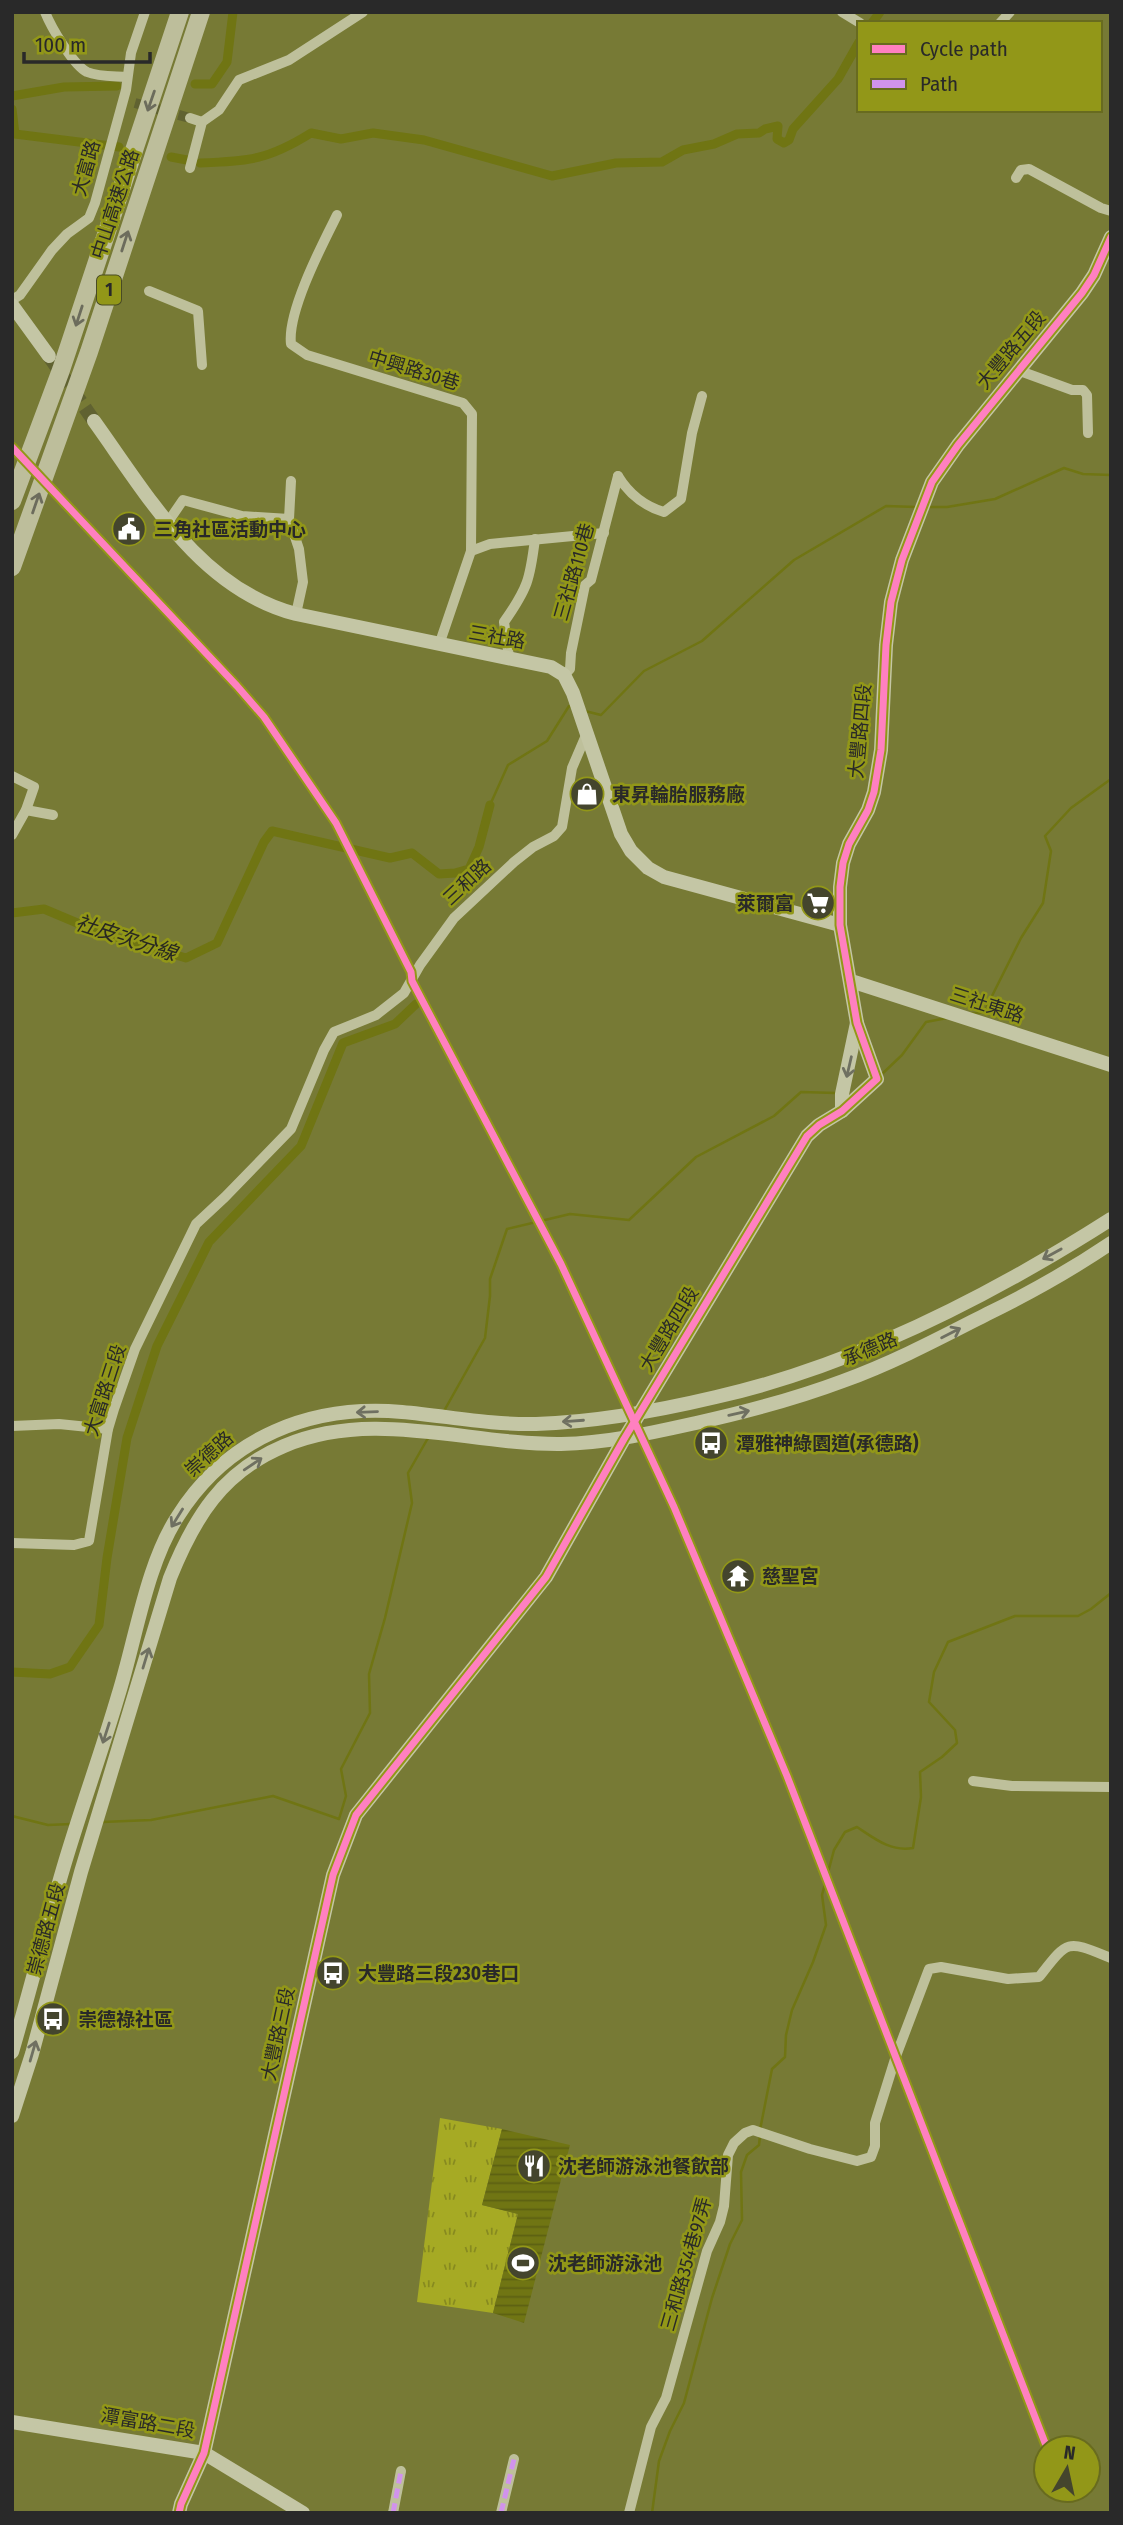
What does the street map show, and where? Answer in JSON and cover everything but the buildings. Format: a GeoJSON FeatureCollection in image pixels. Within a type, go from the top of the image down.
{"type":"FeatureCollection","features":[{"type":"Feature","properties":{"kind":"highway","name":"中山高速公路"},"geometry":{"type":"LineString","coordinates":[[12,501],[61,370],[180,12]]}},
{"type":"Feature","properties":{"kind":"highway","name":"中山高速公路"},"geometry":{"type":"LineString","coordinates":[[12,567],[89,352],[201,12]]}},
{"type":"Feature","properties":{"kind":"street"},"geometry":{"type":"LineString","coordinates":[[45,12],[64,45],[83,70],[93,74],[127,77]]}},
{"type":"Feature","properties":{"kind":"street","name":"大富路"},"geometry":{"type":"LineString","coordinates":[[12,302],[67,234],[89,218],[124,99],[131,53],[145,12]]}},
{"type":"Feature","properties":{"kind":"street"},"geometry":{"type":"LineString","coordinates":[[190,168],[202,122],[219,110],[239,80],[289,60],[363,12]]}},
{"type":"Feature","properties":{"kind":"street"},"geometry":{"type":"LineString","coordinates":[[842,12],[857,21]]}},
{"type":"Feature","properties":{"kind":"street"},"geometry":{"type":"LineString","coordinates":[[124,99],[135,103]]}},
{"type":"Feature","properties":{"kind":"street"},"geometry":{"type":"LineString","coordinates":[[190,118],[202,122]]}},
{"type":"Feature","properties":{"kind":"street"},"geometry":{"type":"LineString","coordinates":[[1016,177],[1021,170],[1029,169],[1111,211]]}},
{"type":"Feature","properties":{"kind":"street","name":"中興路30巷"},"geometry":{"type":"LineString","coordinates":[[337,215],[296,310],[289,332],[291,344],[307,355],[463,403],[472,414],[471,551],[439,645]]}},
{"type":"Feature","properties":{"kind":"street","name":"大豐路五段"},"geometry":{"type":"LineString","coordinates":[[932,482],[958,445],[1020,371],[1094,275],[1111,237]]}},
{"type":"Feature","properties":{"kind":"street"},"geometry":{"type":"LineString","coordinates":[[149,291],[198,311],[202,365]]}},
{"type":"Feature","properties":{"kind":"street"},"geometry":{"type":"LineString","coordinates":[[12,302],[49,356]]}},
{"type":"Feature","properties":{"kind":"street"},"geometry":{"type":"LineString","coordinates":[[1020,371],[1072,390],[1083,390],[1087,396],[1088,433]]}},
{"type":"Feature","properties":{"kind":"street","name":"三社路110巷"},"geometry":{"type":"LineString","coordinates":[[564,676],[570,669],[585,585],[591,580],[618,476],[626,488],[652,509],[664,512],[681,499],[692,433],[702,396]]}},
{"type":"Feature","properties":{"kind":"street","name":"三社路"},"geometry":{"type":"LineString","coordinates":[[94,421],[168,522],[201,561],[256,600],[296,614],[551,667],[564,676]]}},
{"type":"Feature","properties":{"kind":"street"},"geometry":{"type":"LineString","coordinates":[[291,481],[289,519],[299,549],[303,582],[296,614]]}},
{"type":"Feature","properties":{"kind":"street","name":"大豐路四段"},"geometry":{"type":"LineString","coordinates":[[519,1614],[546,1577],[624,1439],[807,1136],[842,1111],[877,1079],[857,1023],[840,925],[842,863],[849,844],[869,810],[879,768],[891,602],[905,550],[932,482]]}},
{"type":"Feature","properties":{"kind":"street"},"geometry":{"type":"LineString","coordinates":[[168,522],[183,500],[242,516],[289,519]]}},
{"type":"Feature","properties":{"kind":"street"},"geometry":{"type":"LineString","coordinates":[[471,551],[490,544],[604,533]]}},
{"type":"Feature","properties":{"kind":"street"},"geometry":{"type":"LineString","coordinates":[[509,657],[504,622],[531,576],[535,539]]}},
{"type":"Feature","properties":{"kind":"street"},"geometry":{"type":"LineString","coordinates":[[564,676],[579,709],[621,834],[631,851],[648,868],[679,883],[840,925]]}},
{"type":"Feature","properties":{"kind":"street","name":"三和路"},"geometry":{"type":"LineString","coordinates":[[334,1032],[376,1015],[404,993],[454,918],[514,862],[533,847],[554,836],[562,827],[572,768],[587,733]]}},
{"type":"Feature","properties":{"kind":"street"},"geometry":{"type":"LineString","coordinates":[[12,835],[26,810],[34,787],[13,778]]}},
{"type":"Feature","properties":{"kind":"street"},"geometry":{"type":"LineString","coordinates":[[26,810],[53,815]]}},
{"type":"Feature","properties":{"kind":"street","name":"三社東路"},"geometry":{"type":"LineString","coordinates":[[851,981],[1111,1065]]}},
{"type":"Feature","properties":{"kind":"street","name":"大豐路四段"},"geometry":{"type":"LineString","coordinates":[[842,1111],[842,1094],[857,1023]]}},
{"type":"Feature","properties":{"kind":"street","name":"大富路三段"},"geometry":{"type":"LineString","coordinates":[[12,1543],[74,1545],[89,1541],[107,1429],[135,1349],[175,1264],[196,1224],[291,1129],[334,1032]]}},
{"type":"Feature","properties":{"kind":"street","name":"承德路"},"geometry":{"type":"LineString","coordinates":[[640,1413],[718,1397],[832,1363],[905,1332],[1012,1277],[1111,1219]]}},
{"type":"Feature","properties":{"kind":"street","name":"承德路"},"geometry":{"type":"LineString","coordinates":[[624,1439],[752,1410],[845,1380],[936,1341],[1031,1292],[1111,1243]]}},
{"type":"Feature","properties":{"kind":"street","name":"崇德路"},"geometry":{"type":"LineString","coordinates":[[64,1867],[163,1542],[177,1517],[209,1475],[234,1453],[286,1426],[333,1413],[398,1412],[534,1424],[640,1413]]}},
{"type":"Feature","properties":{"kind":"street"},"geometry":{"type":"LineString","coordinates":[[12,1426],[59,1424],[107,1429]]}},
{"type":"Feature","properties":{"kind":"street","name":"崇德路"},"geometry":{"type":"LineString","coordinates":[[82,1872],[170,1578],[190,1531],[204,1509],[240,1472],[285,1445],[342,1431],[393,1428],[500,1442],[561,1444],[624,1439]]}},
{"type":"Feature","properties":{"kind":"street","name":"大豐路三段"},"geometry":{"type":"LineString","coordinates":[[179,2513],[204,2453],[333,1875],[344,1842],[356,1815],[519,1614]]}},
{"type":"Feature","properties":{"kind":"street"},"geometry":{"type":"LineString","coordinates":[[973,1781],[1012,1786],[1111,1787]]}},
{"type":"Feature","properties":{"kind":"street","name":"崇德路五段"},"geometry":{"type":"LineString","coordinates":[[12,2052],[64,1867]]}},
{"type":"Feature","properties":{"kind":"street","name":"崇德路五段"},"geometry":{"type":"LineString","coordinates":[[12,2116],[32,2054],[82,1872]]}},
{"type":"Feature","properties":{"kind":"street","name":"三和路354巷97弄"},"geometry":{"type":"LineString","coordinates":[[629,2513],[651,2427],[666,2398],[707,2252],[720,2222],[728,2155],[734,2143],[753,2130],[857,2161],[871,2157],[875,2147],[875,2123],[895,2056],[929,1969],[941,1967],[1008,1979],[1039,1977],[1067,1945],[1080,1945],[1111,1958]]}},
{"type":"Feature","properties":{"kind":"street","name":"潭富路二段"},"geometry":{"type":"LineString","coordinates":[[12,2422],[204,2453],[303,2513]]}},
{"type":"Feature","properties":{"kind":"street"},"geometry":{"type":"LineString","coordinates":[[501,2513],[514,2459]]}},
{"type":"Feature","properties":{"kind":"street"},"geometry":{"type":"LineString","coordinates":[[393,2513],[401,2471]]}},
{"type":"Feature","properties":{"kind":"green space"},"geometry":{"type":"Polygon","coordinates":[[[440,2118],[502,2129],[482,2205],[518,2214],[493,2313],[417,2302],[440,2118]]]}},
{"type":"Feature","properties":{"kind":"shaded area","name":"沈老師游泳池"},"geometry":{"type":"Polygon","coordinates":[[[502,2129],[570,2145],[524,2323],[493,2313],[518,2214],[482,2205],[502,2129]]]}},
{"type":"Feature","properties":{"kind":"waterway"},"geometry":{"type":"LineString","coordinates":[[195,84],[212,84],[227,62],[233,12]]}},
{"type":"Feature","properties":{"kind":"waterway"},"geometry":{"type":"LineString","coordinates":[[873,21],[880,12]]}},
{"type":"Feature","properties":{"kind":"waterway"},"geometry":{"type":"LineString","coordinates":[[200,163],[270,154],[311,133],[341,139],[373,133],[424,140],[552,176],[616,163],[662,162],[683,150],[714,144],[737,134],[759,133],[778,126],[777,139],[784,143],[789,140],[793,129],[838,79],[857,46]]}},
{"type":"Feature","properties":{"kind":"waterway"},"geometry":{"type":"LineString","coordinates":[[12,96],[64,87],[117,86]]}},
{"type":"Feature","properties":{"kind":"waterway"},"geometry":{"type":"LineString","coordinates":[[12,109],[15,134],[119,147]]}},
{"type":"Feature","properties":{"kind":"waterway"},"geometry":{"type":"LineString","coordinates":[[171,157],[187,160]]}},
{"type":"Feature","properties":{"kind":"waterway"},"geometry":{"type":"LineString","coordinates":[[927,507],[947,507],[995,499],[1064,468],[1083,474],[1111,475]]}},
{"type":"Feature","properties":{"kind":"waterway"},"geometry":{"type":"LineString","coordinates":[[585,711],[601,715],[644,671],[702,641],[794,560],[886,506],[916,507]]}},
{"type":"Feature","properties":{"kind":"waterway"},"geometry":{"type":"LineString","coordinates":[[490,805],[508,765],[547,741],[569,706],[572,707]]}},
{"type":"Feature","properties":{"kind":"waterway"},"geometry":{"type":"LineString","coordinates":[[971,1014],[984,1012],[1021,938],[1043,903],[1051,851],[1045,836],[1071,808],[1111,779]]}},
{"type":"Feature","properties":{"kind":"waterway","name":"社皮次分線"},"geometry":{"type":"LineString","coordinates":[[12,913],[44,909],[101,933],[186,958],[217,943],[264,842],[272,831],[390,858],[412,853],[439,874],[455,873],[469,869],[479,847],[490,805]]}},
{"type":"Feature","properties":{"kind":"waterway"},"geometry":{"type":"LineString","coordinates":[[12,1672],[50,1674],[70,1667],[99,1625],[127,1438],[157,1346],[209,1242],[301,1146],[343,1043],[395,1024],[416,1004]]}},
{"type":"Feature","properties":{"kind":"waterway"},"geometry":{"type":"LineString","coordinates":[[881,1075],[902,1055],[926,1022],[947,1018]]}},
{"type":"Feature","properties":{"kind":"waterway"},"geometry":{"type":"LineString","coordinates":[[444,1411],[485,1338],[490,1279],[507,1229],[570,1214],[629,1220],[696,1157],[774,1116],[801,1092],[836,1093]]}},
{"type":"Feature","properties":{"kind":"waterway"},"geometry":{"type":"LineString","coordinates":[[102,1822],[151,1820],[273,1796],[339,1819],[346,1796],[341,1769],[370,1713],[369,1674],[412,1503],[408,1473],[428,1438]]}},
{"type":"Feature","properties":{"kind":"waterway"},"geometry":{"type":"LineString","coordinates":[[760,2130],[772,2069],[785,2057],[786,2035],[792,2010],[826,1925],[822,1895],[834,1850],[845,1832],[857,1827],[890,1846],[913,1848],[921,1797],[920,1772],[957,1743],[955,1730],[929,1702],[934,1672],[948,1642],[1015,1616],[1078,1616],[1111,1593]]}},
{"type":"Feature","properties":{"kind":"waterway"},"geometry":{"type":"LineString","coordinates":[[12,1816],[48,1825],[71,1824]]}},
{"type":"Feature","properties":{"kind":"waterway"},"geometry":{"type":"LineString","coordinates":[[652,2513],[659,2461],[684,2403],[712,2298],[730,2244],[742,2220],[741,2172],[747,2155],[759,2145],[760,2136]]}},
{"type":"Feature","properties":{"kind":"tunnel"},"geometry":{"type":"LineString","coordinates":[[135,103],[190,118]]}},
{"type":"Feature","properties":{"kind":"tunnel"},"geometry":{"type":"LineString","coordinates":[[49,356],[94,421]]}},
{"type":"Feature","properties":{"kind":"marked path"},"geometry":{"type":"LineString","coordinates":[[501,2513],[514,2459]]}},
{"type":"Feature","properties":{"kind":"marked path"},"geometry":{"type":"LineString","coordinates":[[393,2513],[401,2471]]}},
{"type":"Feature","properties":{"kind":"cycle path"},"geometry":{"type":"LineString","coordinates":[[179,2513],[204,2453],[333,1875],[356,1815],[546,1577],[624,1439],[807,1136],[842,1111],[877,1079],[857,1023],[840,925],[840,887],[849,844],[868,810],[874,792],[881,750],[891,602],[902,560],[932,482],[958,445],[1082,293],[1094,275],[1111,237]]}},
{"type":"Feature","properties":{"kind":"cycle path"},"geometry":{"type":"LineString","coordinates":[[12,447],[264,717],[336,823],[411,972],[412,981],[561,1264],[674,1507],[787,1776],[1042,2434]]}},
{"type":"Feature","properties":{"kind":"place","name":"三角社區活動中心"},"geometry":{"type":"Point","coordinates":[129,529]}},
{"type":"Feature","properties":{"kind":"place","name":"東昇輪胎服務廠"},"geometry":{"type":"Point","coordinates":[587,794]}},
{"type":"Feature","properties":{"kind":"place","name":"萊爾富"},"geometry":{"type":"Point","coordinates":[818,903]}},
{"type":"Feature","properties":{"kind":"place","name":"潭雅神綠園道(承德路)"},"geometry":{"type":"Point","coordinates":[711,1443]}},
{"type":"Feature","properties":{"kind":"place","name":"慈聖宮"},"geometry":{"type":"Point","coordinates":[738,1576]}},
{"type":"Feature","properties":{"kind":"place","name":"大豐路三段230巷口"},"geometry":{"type":"Point","coordinates":[333,1973]}},
{"type":"Feature","properties":{"kind":"place","name":"崇德祿社區"},"geometry":{"type":"Point","coordinates":[53,2019]}},
{"type":"Feature","properties":{"kind":"place","name":"沈老師游泳池餐飲部"},"geometry":{"type":"Point","coordinates":[534,2166]}},
{"type":"Feature","properties":{"kind":"place","name":"沈老師游泳池"},"geometry":{"type":"Point","coordinates":[523,2263]}}]}
